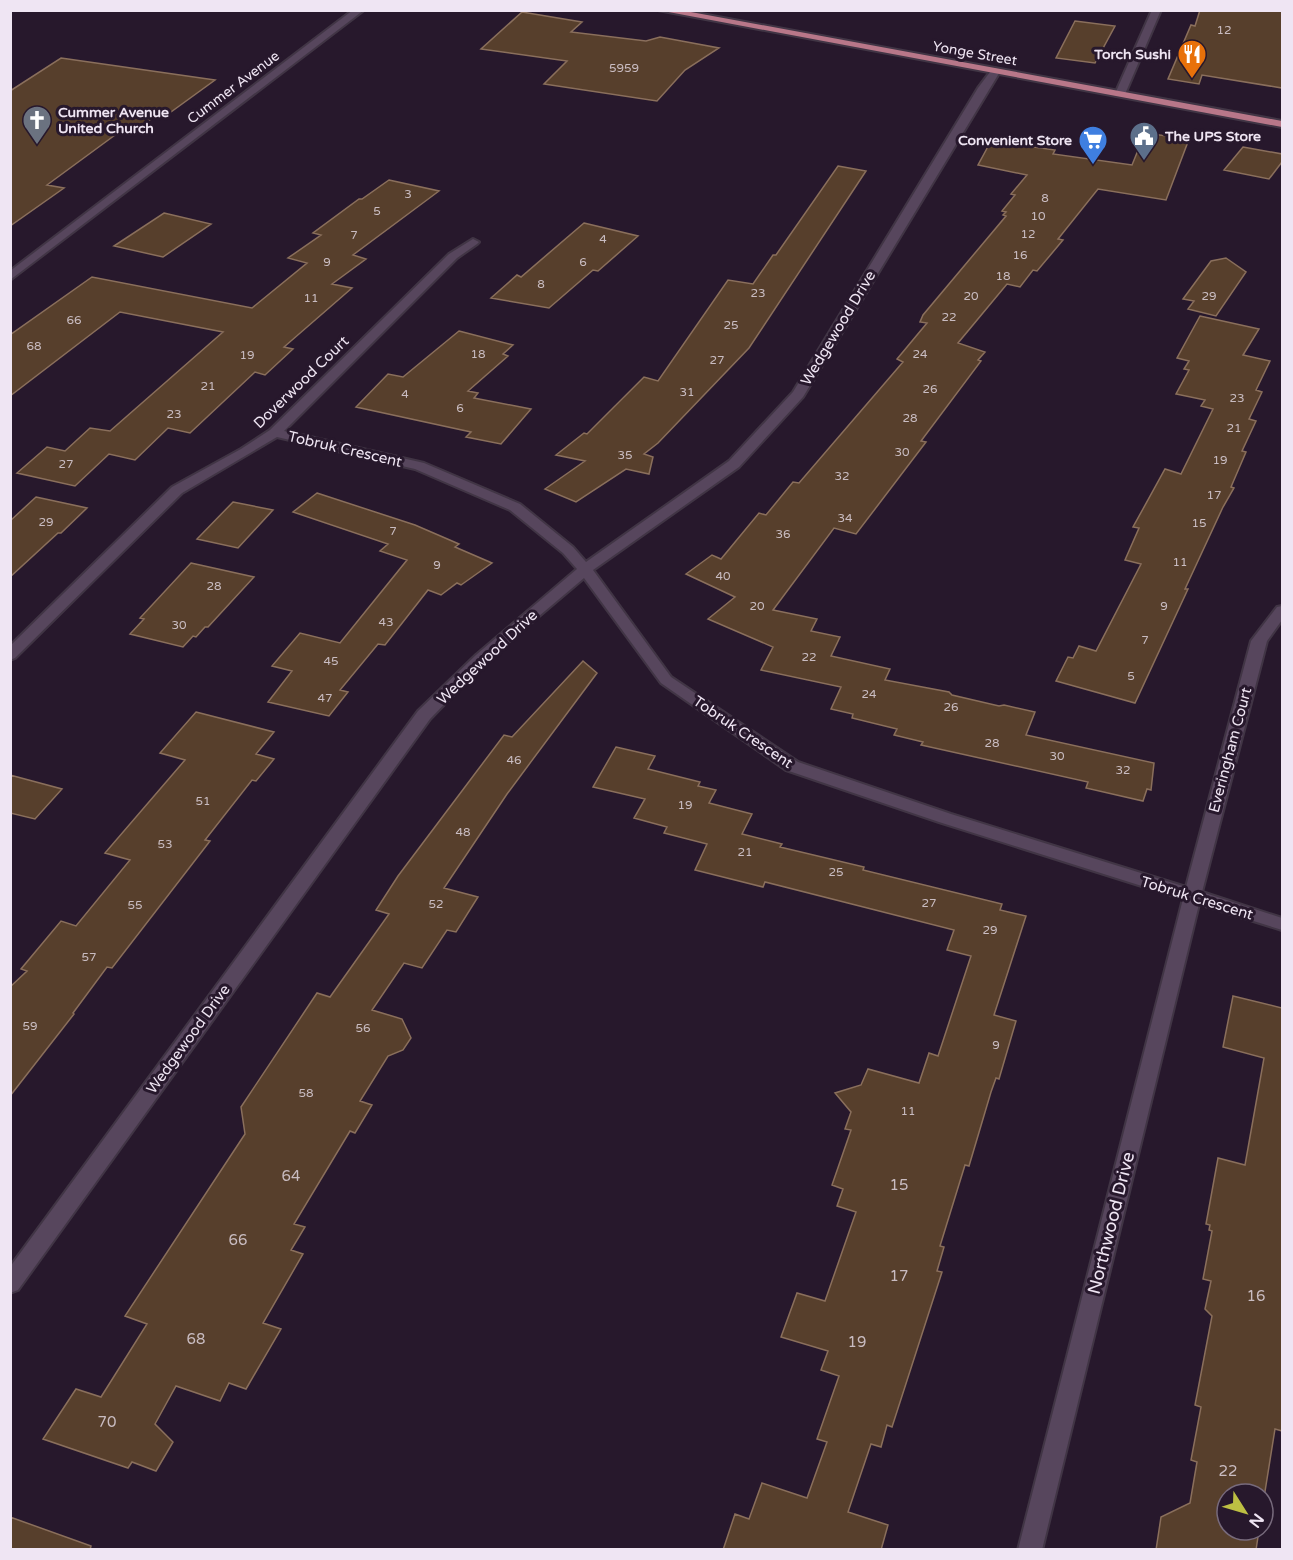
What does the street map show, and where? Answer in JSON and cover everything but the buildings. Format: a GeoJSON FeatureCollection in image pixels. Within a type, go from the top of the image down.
{"type":"FeatureCollection","features":[{"type":"Feature","properties":{"kind":"main road","name":"Yonge Street"},"geometry":{"type":"LineString","coordinates":[[662,10],[1282,124]]}},
{"type":"Feature","properties":{"kind":"street","name":"Cummer Avenue"},"geometry":{"type":"LineString","coordinates":[[10,278],[262,82],[360,10]]}},
{"type":"Feature","properties":{"kind":"street"},"geometry":{"type":"LineString","coordinates":[[1120,94],[1157,10]]}},
{"type":"Feature","properties":{"kind":"street","name":"Wedgewood Drive"},"geometry":{"type":"LineString","coordinates":[[10,1284],[424,715],[481,658],[585,569],[734,464],[798,394],[996,70]]}},
{"type":"Feature","properties":{"kind":"street","name":"Doverwood Court"},"geometry":{"type":"LineString","coordinates":[[10,655],[177,490],[246,452],[275,433],[453,256],[473,242]]}},
{"type":"Feature","properties":{"kind":"street","name":"Tobruk Crescent"},"geometry":{"type":"LineString","coordinates":[[275,433],[419,466],[515,507],[568,550],[585,569],[666,680],[792,766],[945,818],[1282,924]]}},
{"type":"Feature","properties":{"kind":"street","name":"Everingham Court"},"geometry":{"type":"LineString","coordinates":[[1192,897],[1258,641],[1282,610]]}},
{"type":"Feature","properties":{"kind":"street","name":"Northwood Drive"},"geometry":{"type":"LineString","coordinates":[[1030,1550],[1192,897]]}},
{"type":"Feature","properties":{"kind":"place","name":"Torch Sushi"},"geometry":{"type":"Point","coordinates":[1192,80]}},
{"type":"Feature","properties":{"kind":"place","name":"Cummer Avenue United Church"},"geometry":{"type":"Point","coordinates":[37,146]}},
{"type":"Feature","properties":{"kind":"place","name":"The UPS Store"},"geometry":{"type":"Point","coordinates":[1144,162]}},
{"type":"Feature","properties":{"kind":"place","name":"Convenient Store"},"geometry":{"type":"Point","coordinates":[1093,166]}}]}
